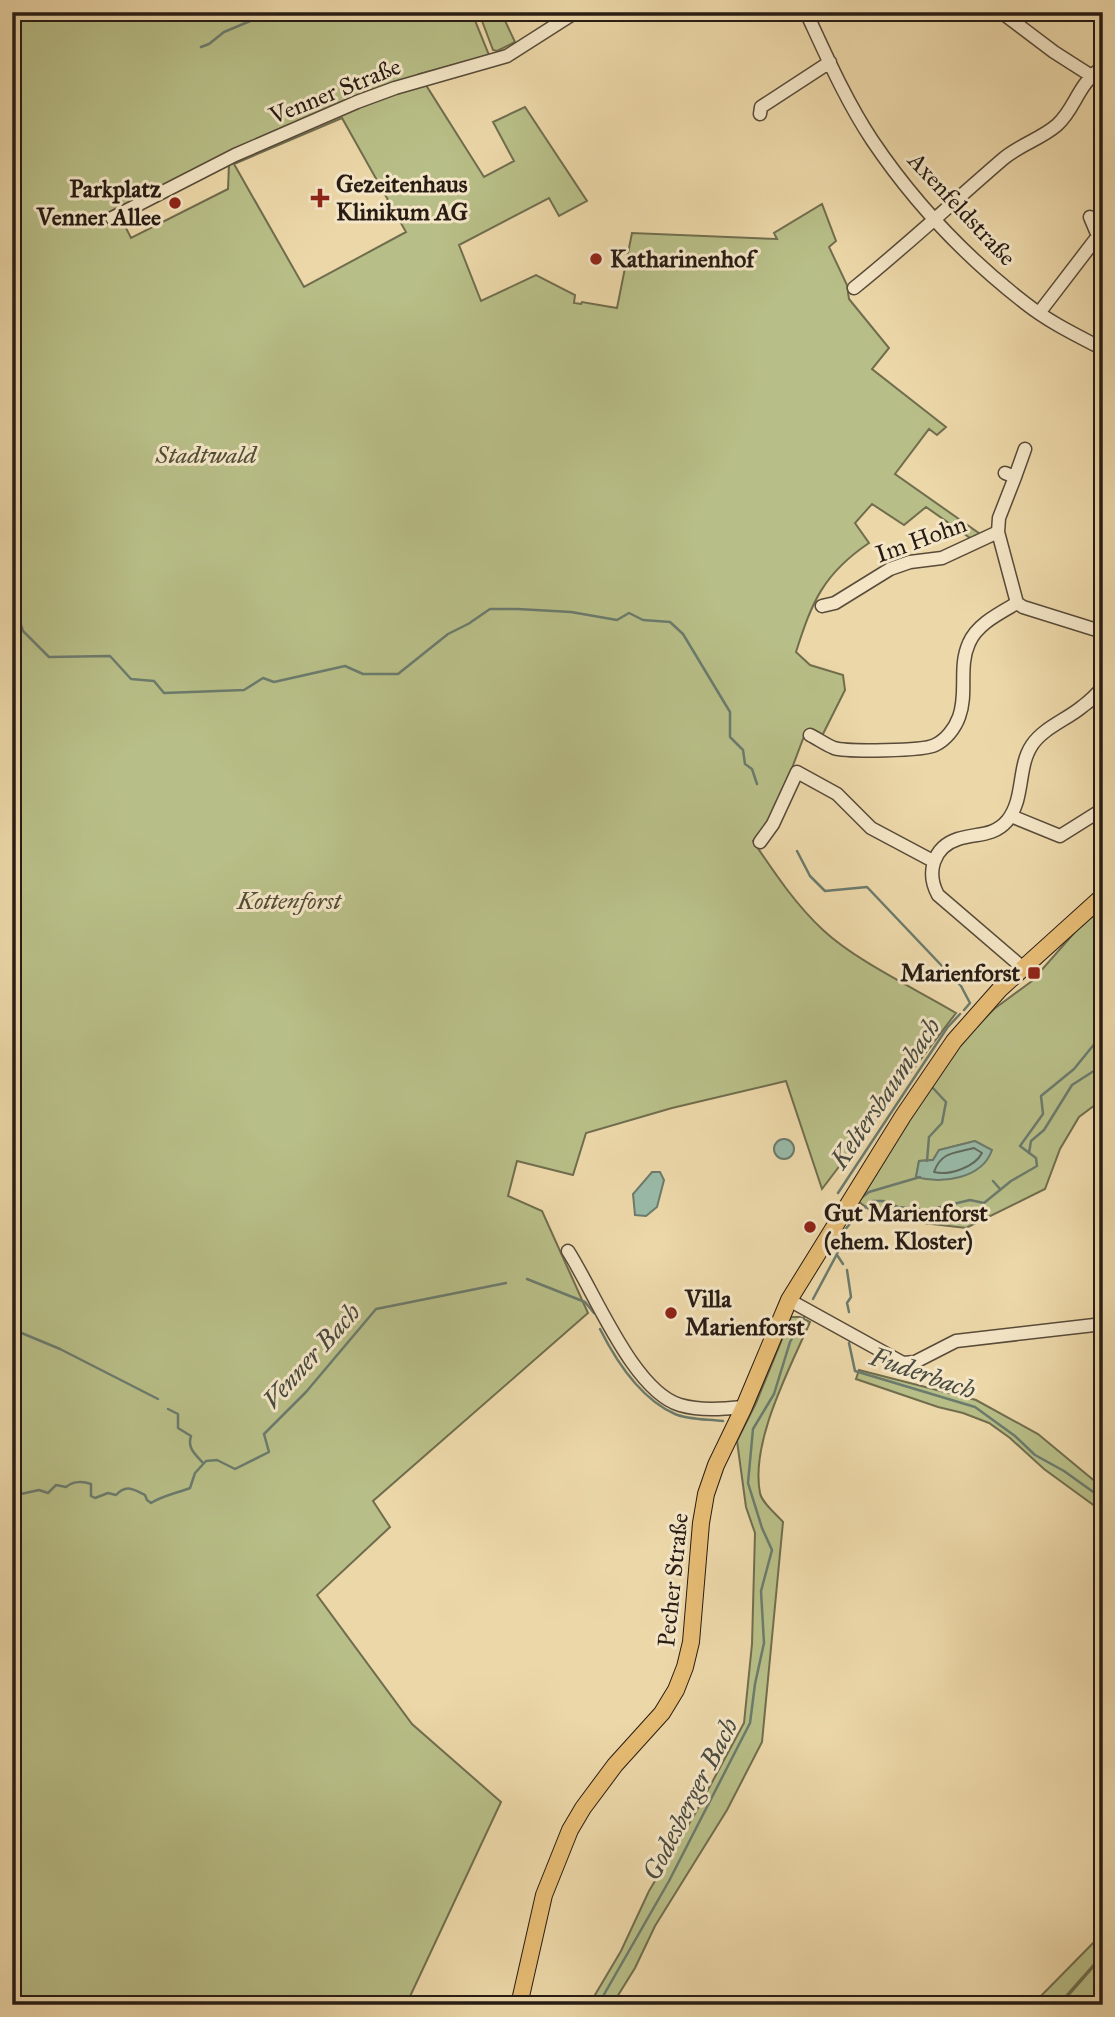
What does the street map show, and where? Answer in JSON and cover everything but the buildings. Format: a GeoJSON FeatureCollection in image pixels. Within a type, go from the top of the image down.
{"type":"FeatureCollection","features":[{"type":"Feature","properties":{"kind":"main road","name":"Pecher Straße"},"geometry":{"type":"LineString","coordinates":[[519,2005],[544,1895],[570,1830],[615,1765],[662,1713],[676,1690],[685,1667],[691,1642],[706,1494],[716,1465],[744,1407],[789,1300],[890,1137],[954,1041],[981,1008],[1103,896]]}},
{"type":"Feature","properties":{"kind":"street","name":"Venner Straße"},"geometry":{"type":"LineString","coordinates":[[112,218],[235,155],[346,106],[395,88],[507,56],[576,12]]}},
{"type":"Feature","properties":{"kind":"street","name":"Axenfeldstraße"},"geometry":{"type":"LineString","coordinates":[[806,12],[872,139],[920,204],[981,265],[1039,313],[1066,331],[1103,349]]}},
{"type":"Feature","properties":{"kind":"street"},"geometry":{"type":"LineString","coordinates":[[1001,12],[1090,75]]}},
{"type":"Feature","properties":{"kind":"street"},"geometry":{"type":"LineString","coordinates":[[760,114],[761,107],[830,62]]}},
{"type":"Feature","properties":{"kind":"street"},"geometry":{"type":"LineString","coordinates":[[854,288],[912,242],[1005,157],[1024,143],[1055,127],[1090,75],[1103,67]]}},
{"type":"Feature","properties":{"kind":"street"},"geometry":{"type":"LineString","coordinates":[[1039,313],[1098,236],[1090,217]]}},
{"type":"Feature","properties":{"kind":"street","name":"Im Hohn"},"geometry":{"type":"LineString","coordinates":[[1017,603],[998,532],[999,517],[1010,475],[1025,449]]}},
{"type":"Feature","properties":{"kind":"street","name":"Im Hohn"},"geometry":{"type":"LineString","coordinates":[[821,606],[835,603],[890,569],[910,562],[942,558],[998,532]]}},
{"type":"Feature","properties":{"kind":"street"},"geometry":{"type":"LineString","coordinates":[[810,736],[836,748],[906,750],[934,746],[948,735],[958,719],[963,704],[962,674],[969,642],[979,628],[1017,603],[1103,632]]}},
{"type":"Feature","properties":{"kind":"street"},"geometry":{"type":"LineString","coordinates":[[1023,968],[937,895],[931,880],[933,861],[948,843],[960,838],[988,834],[1004,824],[1016,805],[1026,756],[1033,743],[1084,706],[1103,687]]}},
{"type":"Feature","properties":{"kind":"street"},"geometry":{"type":"LineString","coordinates":[[760,842],[773,824],[797,772],[837,794],[871,828],[933,861]]}},
{"type":"Feature","properties":{"kind":"street"},"geometry":{"type":"LineString","coordinates":[[1011,816],[1060,836],[1103,809]]}},
{"type":"Feature","properties":{"kind":"street"},"geometry":{"type":"LineString","coordinates":[[568,1251],[612,1332],[660,1394],[678,1404],[700,1409],[744,1407]]}},
{"type":"Feature","properties":{"kind":"street"},"geometry":{"type":"LineString","coordinates":[[789,1300],[903,1363],[915,1362],[956,1341],[1103,1324]]}},
{"type":"Feature","properties":{"kind":"green space"},"geometry":{"type":"Polygon","coordinates":[[[12,12],[456,12],[459,18],[472,13],[489,55],[419,74],[484,177],[514,161],[493,122],[525,107],[587,201],[559,216],[549,198],[459,245],[481,301],[536,275],[575,295],[574,303],[617,308],[632,233],[777,239],[774,233],[822,204],[836,241],[829,247],[847,285],[849,299],[889,348],[872,369],[946,427],[937,435],[929,429],[895,474],[983,536],[973,540],[926,507],[904,525],[872,504],[855,523],[869,543],[840,566],[821,590],[796,652],[810,665],[843,675],[845,690],[822,736],[806,731],[772,821],[753,841],[794,899],[823,930],[869,964],[956,1013],[822,1189],[786,1081],[672,1108],[586,1133],[573,1175],[517,1161],[508,1196],[542,1211],[588,1313],[373,1501],[390,1527],[317,1595],[412,1724],[501,1802],[406,2005],[12,2005],[12,12]],[[342,118],[234,164],[304,287],[406,232],[342,118]],[[229,164],[121,218],[131,238],[228,189],[229,164]]]}},
{"type":"Feature","properties":{"kind":"green space"},"geometry":{"type":"Polygon","coordinates":[[[501,12],[515,42],[497,51],[493,50],[479,13],[501,12]]]}},
{"type":"Feature","properties":{"kind":"green space"},"geometry":{"type":"Polygon","coordinates":[[[1103,907],[1103,1099],[1079,1117],[1060,1149],[1045,1189],[966,1228],[881,1218],[859,1202],[957,1047],[994,1009],[1032,981],[1082,924],[1103,907]],[[975,1141],[939,1150],[933,1160],[919,1161],[916,1177],[975,1141]]]}},
{"type":"Feature","properties":{"kind":"green space"},"geometry":{"type":"Polygon","coordinates":[[[791,1317],[800,1317],[810,1322],[766,1429],[758,1473],[761,1497],[783,1522],[762,1742],[727,1810],[655,1926],[635,1968],[612,2005],[589,2005],[621,1951],[649,1891],[744,1723],[752,1644],[755,1533],[746,1507],[737,1441],[756,1403],[791,1317]]]}},
{"type":"Feature","properties":{"kind":"green space"},"geometry":{"type":"Polygon","coordinates":[[[859,1370],[976,1400],[1038,1434],[1103,1488],[1103,1512],[1044,1469],[989,1423],[856,1379],[859,1370]]]}},
{"type":"Feature","properties":{"kind":"green space"},"geometry":{"type":"Polygon","coordinates":[[[1103,1933],[1103,1954],[1058,2005],[1032,2005],[1103,1933]]]}},
{"type":"Feature","properties":{"kind":"green space"},"geometry":{"type":"Polygon","coordinates":[[[1103,1956],[1103,1999],[1089,2005],[1060,2005],[1103,1956]]]}},
{"type":"Feature","properties":{"kind":"water"},"geometry":{"type":"Polygon","coordinates":[[[784,1139],[791,1142],[794,1149],[791,1156],[784,1159],[777,1156],[774,1149],[777,1142],[784,1139]]]}},
{"type":"Feature","properties":{"kind":"water"},"geometry":{"type":"Polygon","coordinates":[[[975,1141],[992,1150],[980,1167],[960,1177],[949,1179],[916,1177],[919,1161],[933,1160],[939,1150],[975,1141]]]}},
{"type":"Feature","properties":{"kind":"water"},"geometry":{"type":"Polygon","coordinates":[[[652,1172],[660,1172],[664,1180],[657,1207],[646,1216],[635,1215],[633,1194],[652,1172]]]}},
{"type":"Feature","properties":{"kind":"waterway"},"geometry":{"type":"LineString","coordinates":[[201,47],[224,32],[272,12]]}},
{"type":"Feature","properties":{"kind":"waterway","name":"Keltersbaumbach"},"geometry":{"type":"LineString","coordinates":[[12,599],[23,631],[49,657],[110,656],[131,679],[154,681],[164,693],[244,690],[263,678],[274,682],[345,666],[363,674],[398,674],[448,634],[470,623]]}},
{"type":"Feature","properties":{"kind":"waterway","name":"Keltersbaumbach"},"geometry":{"type":"LineString","coordinates":[[471,622],[490,609],[571,612],[617,620],[629,613],[643,620],[670,622],[683,634],[730,712],[730,737],[743,750],[745,764],[752,769],[757,784]]}},
{"type":"Feature","properties":{"kind":"waterway","name":"Keltersbaumbach"},"geometry":{"type":"LineString","coordinates":[[797,851],[810,876],[825,891],[867,887],[961,986],[970,1003],[964,1010]]}},
{"type":"Feature","properties":{"kind":"waterway","name":"Keltersbaumbach"},"geometry":{"type":"LineString","coordinates":[[838,1193],[947,1028],[960,1014]]}},
{"type":"Feature","properties":{"kind":"waterway","name":"Godesberger Bach"},"geometry":{"type":"LineString","coordinates":[[813,1299],[837,1254],[843,1232],[873,1201],[928,1210],[970,1200],[984,1203],[1011,1181],[1037,1166],[1036,1158],[1020,1146],[1043,1114],[1041,1096],[1074,1069],[1096,1042],[1103,1038]]}},
{"type":"Feature","properties":{"kind":"waterway"},"geometry":{"type":"LineString","coordinates":[[1029,1153],[1031,1141],[1044,1130],[1072,1085],[1103,1065]]}},
{"type":"Feature","properties":{"kind":"waterway"},"geometry":{"type":"LineString","coordinates":[[927,1161],[929,1137],[942,1123],[946,1102],[931,1086]]}},
{"type":"Feature","properties":{"kind":"waterway","name":"Keltersbaumbach"},"geometry":{"type":"LineString","coordinates":[[861,1198],[869,1192],[920,1177]]}},
{"type":"Feature","properties":{"kind":"waterway","name":"Keltersbaumbach"},"geometry":{"type":"LineString","coordinates":[[993,1181],[1000,1189]]}},
{"type":"Feature","properties":{"kind":"waterway","name":"Fuderbach"},"geometry":{"type":"LineString","coordinates":[[837,1255],[843,1264]]}},
{"type":"Feature","properties":{"kind":"waterway","name":"Fuderbach"},"geometry":{"type":"LineString","coordinates":[[847,1270],[851,1297],[847,1303],[849,1312]]}},
{"type":"Feature","properties":{"kind":"waterway","name":"Venner Bach"},"geometry":{"type":"LineString","coordinates":[[527,1279],[585,1302],[594,1313]]}},
{"type":"Feature","properties":{"kind":"waterway","name":"Venner Bach"},"geometry":{"type":"LineString","coordinates":[[12,1476],[21,1494],[39,1490],[48,1493],[56,1485],[66,1487],[81,1482],[91,1484],[91,1496],[95,1498],[108,1493],[116,1495],[130,1489],[145,1495],[151,1503],[190,1488],[195,1473],[206,1461],[217,1460],[235,1469],[269,1452],[264,1434],[306,1392],[376,1309],[506,1283]]}},
{"type":"Feature","properties":{"kind":"waterway","name":"Godesberger Bach"},"geometry":{"type":"LineString","coordinates":[[598,2005],[669,1881],[750,1723],[764,1643],[761,1591],[772,1550],[748,1483],[753,1429],[774,1394],[790,1342],[804,1317]]}},
{"type":"Feature","properties":{"kind":"waterway"},"geometry":{"type":"LineString","coordinates":[[12,1329],[60,1349],[158,1399]]}},
{"type":"Feature","properties":{"kind":"waterway","name":"Venner Bach"},"geometry":{"type":"LineString","coordinates":[[600,1329],[622,1366],[651,1399],[680,1416],[723,1421]]}},
{"type":"Feature","properties":{"kind":"waterway","name":"Fuderbach"},"geometry":{"type":"LineString","coordinates":[[849,1343],[855,1371],[975,1407],[1015,1436],[1035,1455],[1064,1471],[1103,1499]]}},
{"type":"Feature","properties":{"kind":"waterway"},"geometry":{"type":"LineString","coordinates":[[168,1409],[178,1414],[178,1428],[191,1436],[191,1447],[203,1463]]}},
{"type":"Feature","properties":{"kind":"place","name":"Gezeitenhaus Klinikum AG"},"geometry":{"type":"Point","coordinates":[320,198]}},
{"type":"Feature","properties":{"kind":"place","name":"Parkplatz Venner Allee"},"geometry":{"type":"Point","coordinates":[175,203]}},
{"type":"Feature","properties":{"kind":"place","name":"Katharinenhof"},"geometry":{"type":"Point","coordinates":[596,259]}},
{"type":"Feature","properties":{"kind":"place","name":"Marienforst"},"geometry":{"type":"Point","coordinates":[1034,973]}},
{"type":"Feature","properties":{"kind":"place","name":"Gut Marienforst (ehem. Kloster)"},"geometry":{"type":"Point","coordinates":[810,1227]}},
{"type":"Feature","properties":{"kind":"place","name":"Villa Marienforst"},"geometry":{"type":"Point","coordinates":[671,1313]}},
{"type":"Feature","properties":{"kind":"park label","name":"Stadtwald"},"geometry":{"type":"Point","coordinates":[206,455]}},
{"type":"Feature","properties":{"kind":"park label","name":"Kottenforst"},"geometry":{"type":"Point","coordinates":[289,901]}}]}
